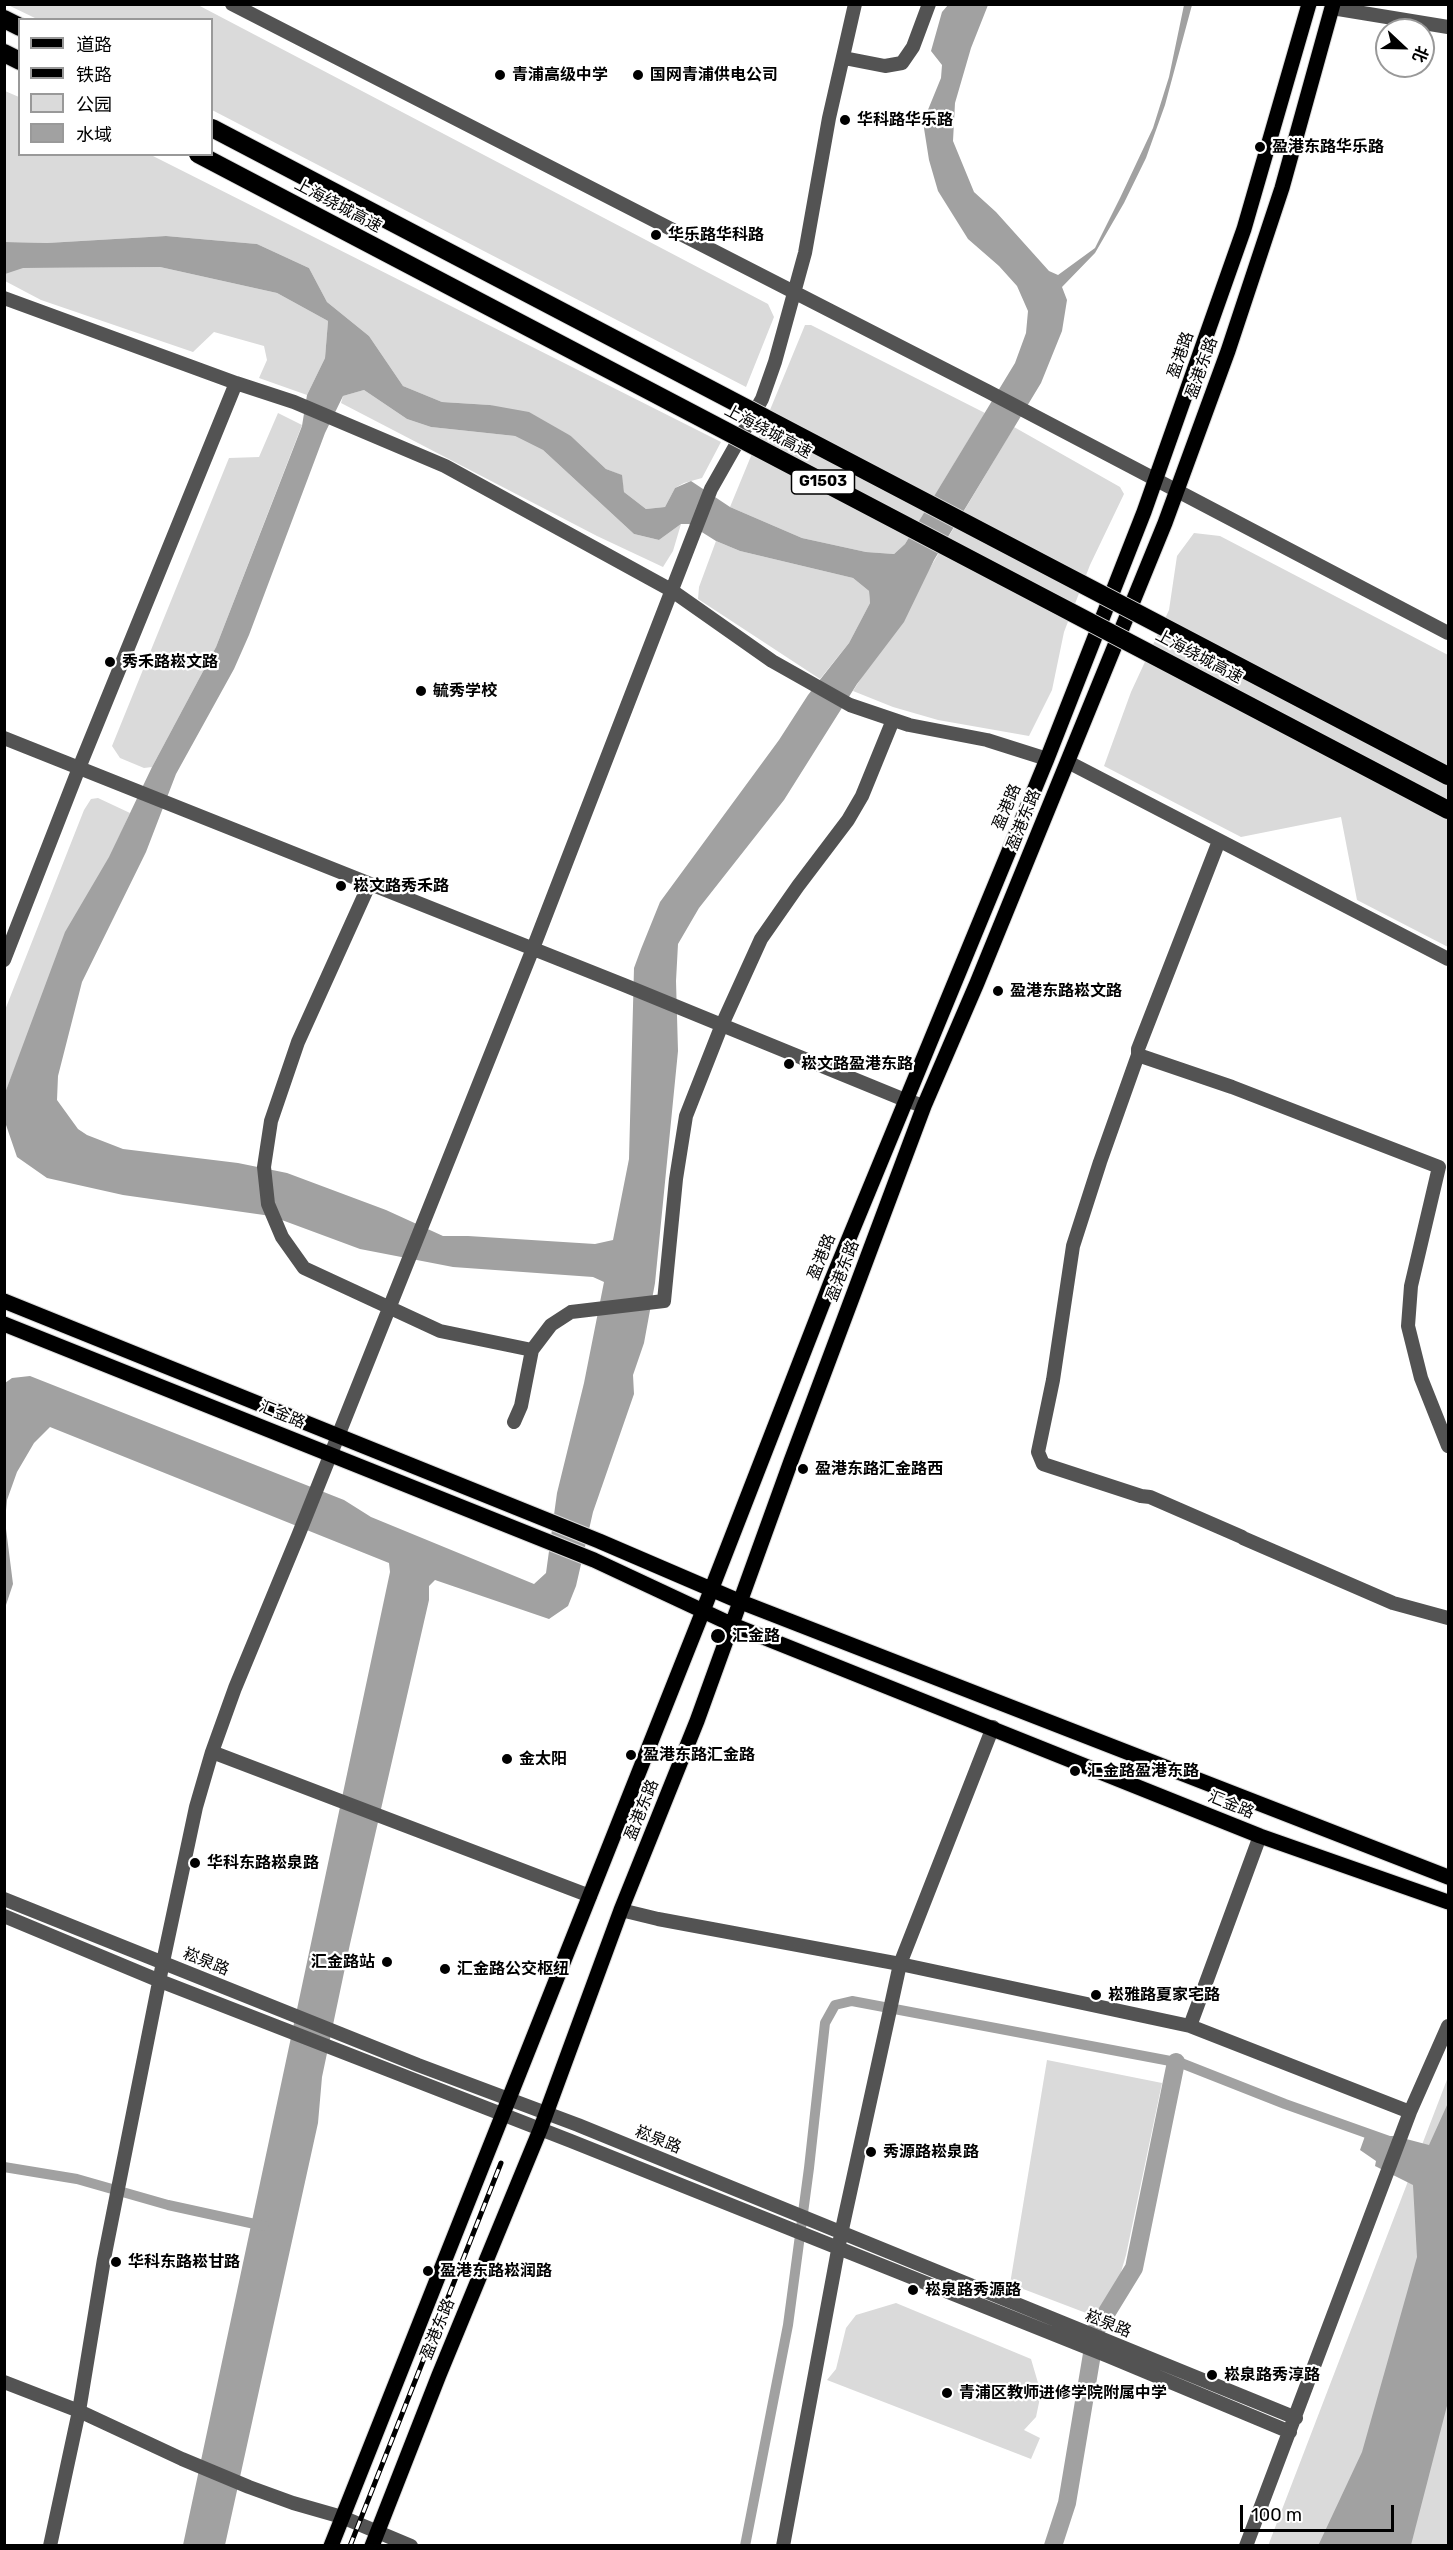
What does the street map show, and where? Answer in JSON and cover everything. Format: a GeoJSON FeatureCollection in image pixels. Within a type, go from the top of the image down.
{"type":"FeatureCollection","features":[{"type":"Feature","properties":{"kind":"highway"},"geometry":{"type":"LineString","coordinates":[[4,20],[18,26]]}},
{"type":"Feature","properties":{"kind":"highway"},"geometry":{"type":"LineString","coordinates":[[4,53],[18,60]]}},
{"type":"Feature","properties":{"kind":"highway","name":"上海绕城高速"},"geometry":{"type":"LineString","coordinates":[[213,129],[1449,776]]}},
{"type":"Feature","properties":{"kind":"highway","name":"上海绕城高速"},"geometry":{"type":"LineString","coordinates":[[202,156],[1449,810]]}},
{"type":"Feature","properties":{"kind":"main road","name":"盈港路"},"geometry":{"type":"LineString","coordinates":[[703,1611],[831,1282],[1047,759],[1156,480],[1244,229],[1309,4]]}},
{"type":"Feature","properties":{"kind":"main road","name":"盈港东路"},"geometry":{"type":"LineString","coordinates":[[375,2539],[540,2130],[621,1910],[697,1721],[790,1461],[924,1106],[1068,762],[1176,490],[1228,351],[1282,188],[1333,6]]}},
{"type":"Feature","properties":{"kind":"main road","name":"汇金路"},"geometry":{"type":"LineString","coordinates":[[4,1301],[599,1541],[741,1602],[1449,1877]]}},
{"type":"Feature","properties":{"kind":"main road","name":"汇金路"},"geometry":{"type":"LineString","coordinates":[[4,1324],[594,1560],[733,1625],[993,1727],[1260,1836],[1445,1901]]}},
{"type":"Feature","properties":{"kind":"main road","name":"盈港东路"},"geometry":{"type":"LineString","coordinates":[[331,2546],[703,1611]]}},
{"type":"Feature","properties":{"kind":"street"},"geometry":{"type":"LineString","coordinates":[[232,4],[987,391],[1449,633]]}},
{"type":"Feature","properties":{"kind":"street"},"geometry":{"type":"LineString","coordinates":[[50,2546],[79,2411],[114,2211],[160,1981],[196,1807],[212,1752],[235,1688],[532,951],[711,489],[762,399],[775,363],[805,254],[829,118],[855,4]]}},
{"type":"Feature","properties":{"kind":"street"},"geometry":{"type":"LineString","coordinates":[[844,58],[885,66],[903,63],[913,47],[929,4]]}},
{"type":"Feature","properties":{"kind":"street"},"geometry":{"type":"LineString","coordinates":[[1333,6],[1449,27]]}},
{"type":"Feature","properties":{"kind":"street"},"geometry":{"type":"LineString","coordinates":[[4,298],[294,402],[446,466],[670,591],[808,683],[850,705],[893,720],[942,733],[996,742],[1047,759]]}},
{"type":"Feature","properties":{"kind":"street"},"geometry":{"type":"LineString","coordinates":[[4,960],[79,768],[236,383]]}},
{"type":"Feature","properties":{"kind":"street"},"geometry":{"type":"LineString","coordinates":[[514,1422],[521,1406],[532,1350],[551,1325],[571,1312],[664,1301],[676,1179],[686,1116],[761,939],[862,796],[893,720]]}},
{"type":"Feature","properties":{"kind":"street"},"geometry":{"type":"LineString","coordinates":[[4,738],[924,1106]]}},
{"type":"Feature","properties":{"kind":"street"},"geometry":{"type":"LineString","coordinates":[[1068,762],[1449,959]]}},
{"type":"Feature","properties":{"kind":"street"},"geometry":{"type":"LineString","coordinates":[[1219,841],[1138,1049],[1138,1055],[1073,1246],[1053,1380],[1038,1452],[1043,1464],[1150,1497],[1393,1603],[1449,1618]]}},
{"type":"Feature","properties":{"kind":"street"},"geometry":{"type":"LineString","coordinates":[[369,885],[298,1042],[271,1121],[264,1167],[268,1204],[282,1237],[304,1268],[440,1331],[532,1350]]}},
{"type":"Feature","properties":{"kind":"street"},"geometry":{"type":"LineString","coordinates":[[1138,1055],[1232,1087],[1439,1167],[1411,1286],[1408,1326],[1421,1378],[1449,1446]]}},
{"type":"Feature","properties":{"kind":"street"},"geometry":{"type":"LineString","coordinates":[[783,2546],[841,2234],[900,1964],[993,1727]]}},
{"type":"Feature","properties":{"kind":"street"},"geometry":{"type":"LineString","coordinates":[[212,1752],[590,1896]]}},
{"type":"Feature","properties":{"kind":"street"},"geometry":{"type":"LineString","coordinates":[[1190,2025],[1260,1836]]}},
{"type":"Feature","properties":{"kind":"street","name":"崧泉路"},"geometry":{"type":"LineString","coordinates":[[4,1899],[546,2113],[812,2221],[1080,2338]]}},
{"type":"Feature","properties":{"kind":"street"},"geometry":{"type":"LineString","coordinates":[[621,1910],[658,1919],[900,1964],[1190,2025],[1410,2112]]}},
{"type":"Feature","properties":{"kind":"street","name":"崧泉路"},"geometry":{"type":"LineString","coordinates":[[4,1916],[160,1981],[838,2250],[1296,2418]]}},
{"type":"Feature","properties":{"kind":"street"},"geometry":{"type":"LineString","coordinates":[[1246,2546],[1403,2136],[1410,2112],[1449,2026]]}},
{"type":"Feature","properties":{"kind":"street","name":"崧泉路"},"geometry":{"type":"LineString","coordinates":[[1109,2349],[1290,2432]]}},
{"type":"Feature","properties":{"kind":"street"},"geometry":{"type":"LineString","coordinates":[[4,2382],[79,2411],[249,2487],[342,2517],[375,2539],[411,2546]]}},
{"type":"Feature","properties":{"kind":"green space"},"geometry":{"type":"Polygon","coordinates":[[[8,5],[198,5],[768,304],[774,317],[746,387],[213,111],[213,18],[35,18],[8,5]]]}},
{"type":"Feature","properties":{"kind":"green space"},"geometry":{"type":"Polygon","coordinates":[[[5,91],[18,97],[18,156],[153,156],[721,442],[702,478],[675,488],[665,507],[646,509],[624,492],[621,475],[606,469],[571,436],[490,405],[442,402],[403,386],[369,336],[327,302],[309,268],[257,244],[166,236],[47,243],[5,242],[5,91]]]}},
{"type":"Feature","properties":{"kind":"green space"},"geometry":{"type":"Polygon","coordinates":[[[160,267],[277,293],[328,321],[325,358],[307,395],[259,378],[267,360],[264,346],[214,332],[193,352],[41,300],[5,281],[4,268],[160,267]]]}},
{"type":"Feature","properties":{"kind":"green space"},"geometry":{"type":"Polygon","coordinates":[[[805,325],[811,325],[985,413],[905,544],[894,554],[866,552],[802,538],[730,507],[805,325]]]}},
{"type":"Feature","properties":{"kind":"green space"},"geometry":{"type":"Polygon","coordinates":[[[364,390],[407,419],[431,427],[515,436],[543,450],[634,534],[659,540],[681,524],[673,551],[663,567],[597,536],[341,403],[343,396],[364,390]]]}},
{"type":"Feature","properties":{"kind":"green space"},"geometry":{"type":"Polygon","coordinates":[[[278,413],[302,425],[216,647],[152,767],[144,768],[120,758],[112,746],[229,458],[259,457],[278,413]]]}},
{"type":"Feature","properties":{"kind":"green space"},"geometry":{"type":"Polygon","coordinates":[[[1014,427],[1120,487],[1124,494],[1090,565],[1064,632],[1052,690],[1029,736],[938,720],[893,707],[853,691],[921,583],[1014,427]]]}},
{"type":"Feature","properties":{"kind":"green space"},"geometry":{"type":"Polygon","coordinates":[[[1194,533],[1220,536],[1448,655],[1448,947],[1357,900],[1341,817],[1241,837],[1104,766],[1131,692],[1169,610],[1177,556],[1194,533]]]}},
{"type":"Feature","properties":{"kind":"green space"},"geometry":{"type":"Polygon","coordinates":[[[716,541],[740,551],[853,578],[869,591],[870,603],[849,643],[820,679],[698,599],[699,587],[716,541]]]}},
{"type":"Feature","properties":{"kind":"green space"},"geometry":{"type":"Polygon","coordinates":[[[98,798],[130,813],[25,1042],[5,1093],[5,1010],[84,810],[91,799],[98,798]]]}},
{"type":"Feature","properties":{"kind":"green space"},"geometry":{"type":"Polygon","coordinates":[[[1047,2060],[1162,2083],[1119,2279],[1094,2316],[1010,2284],[1047,2060]]]}},
{"type":"Feature","properties":{"kind":"green space"},"geometry":{"type":"Polygon","coordinates":[[[1448,2077],[1448,2545],[1268,2546],[1377,2262],[1448,2077]]]}},
{"type":"Feature","properties":{"kind":"green space"},"geometry":{"type":"Polygon","coordinates":[[[896,2303],[1031,2359],[1041,2393],[1036,2417],[1024,2430],[1040,2438],[1031,2459],[827,2380],[836,2369],[846,2328],[856,2315],[896,2303]]]}},
{"type":"Feature","properties":{"kind":"water"},"geometry":{"type":"Polygon","coordinates":[[[948,5],[988,5],[971,48],[955,103],[953,141],[974,192],[996,212],[1049,271],[1058,275],[1095,248],[1120,198],[1153,128],[1169,77],[1184,5],[1192,5],[1165,105],[1146,158],[1124,203],[1095,253],[1062,287],[1067,300],[1062,331],[1041,383],[934,560],[904,622],[857,684],[784,800],[699,908],[678,944],[676,981],[678,1051],[655,1283],[644,1343],[633,1375],[634,1394],[593,1512],[576,1586],[568,1606],[549,1619],[435,1580],[429,1586],[429,1600],[322,2077],[318,2123],[225,2545],[183,2545],[390,1572],[389,1563],[50,1427],[34,1443],[17,1472],[7,1500],[5,1521],[5,1383],[12,1378],[30,1376],[344,1500],[371,1517],[534,1584],[546,1573],[557,1493],[584,1383],[604,1282],[593,1277],[453,1267],[360,1249],[271,1216],[123,1195],[47,1178],[17,1157],[5,1122],[5,1093],[65,932],[109,857],[152,767],[216,647],[302,426],[307,395],[325,358],[328,321],[277,293],[160,267],[23,268],[5,274],[5,242],[47,243],[166,236],[257,244],[309,268],[327,302],[369,336],[403,386],[442,402],[490,405],[529,412],[571,436],[606,469],[622,475],[624,492],[646,509],[665,507],[675,488],[691,481],[730,507],[802,538],[866,552],[894,554],[905,544],[1015,363],[1026,333],[1028,311],[1017,286],[999,266],[968,239],[938,191],[929,160],[923,122],[941,78],[942,65],[931,51],[942,12],[948,5]],[[364,390],[343,396],[325,433],[234,669],[176,774],[146,852],[82,982],[58,1076],[57,1100],[78,1129],[87,1135],[123,1149],[238,1163],[287,1173],[386,1210],[443,1236],[595,1244],[613,1240],[629,1159],[634,968],[641,949],[660,902],[779,740],[808,695],[849,643],[870,603],[869,591],[853,578],[740,551],[716,541],[689,524],[681,524],[659,540],[634,534],[543,450],[515,436],[431,427],[407,419],[364,390]]]}},
{"type":"Feature","properties":{"kind":"water"},"geometry":{"type":"Polygon","coordinates":[[[5,1521],[13,1584],[5,1608],[5,1521]]]}},
{"type":"Feature","properties":{"kind":"water"},"geometry":{"type":"Polygon","coordinates":[[[1448,2103],[1448,2402],[1411,2545],[1318,2546],[1362,2452],[1417,2257],[1413,2185],[1375,2166],[1376,2161],[1360,2150],[1365,2136],[1395,2136],[1429,2145],[1448,2103]]]}},
{"type":"Feature","properties":{"kind":"waterway"},"geometry":{"type":"LineString","coordinates":[[745,2546],[788,2325],[825,2023],[835,2005],[852,2001],[1181,2063],[1285,2104],[1389,2141]]}},
{"type":"Feature","properties":{"kind":"waterway"},"geometry":{"type":"LineString","coordinates":[[1053,2546],[1067,2503],[1096,2330],[1134,2268],[1176,2062]]}},
{"type":"Feature","properties":{"kind":"waterway"},"geometry":{"type":"LineString","coordinates":[[4,2167],[77,2179],[168,2205],[264,2226]]}},
{"type":"Feature","properties":{"kind":"railway"},"geometry":{"type":"LineString","coordinates":[[350,2546],[501,2163]]}},
{"type":"Feature","properties":{"kind":"place","name":"青浦高级中学"},"geometry":{"type":"Point","coordinates":[500,75]}},
{"type":"Feature","properties":{"kind":"place","name":"国网青浦供电公司"},"geometry":{"type":"Point","coordinates":[638,75]}},
{"type":"Feature","properties":{"kind":"place","name":"华科路华乐路"},"geometry":{"type":"Point","coordinates":[845,120]}},
{"type":"Feature","properties":{"kind":"place","name":"盈港东路华乐路"},"geometry":{"type":"Point","coordinates":[1260,147]}},
{"type":"Feature","properties":{"kind":"place","name":"华乐路华科路"},"geometry":{"type":"Point","coordinates":[656,235]}},
{"type":"Feature","properties":{"kind":"place","name":"秀禾路崧文路"},"geometry":{"type":"Point","coordinates":[110,662]}},
{"type":"Feature","properties":{"kind":"place","name":"毓秀学校"},"geometry":{"type":"Point","coordinates":[421,691]}},
{"type":"Feature","properties":{"kind":"place","name":"崧文路秀禾路"},"geometry":{"type":"Point","coordinates":[341,886]}},
{"type":"Feature","properties":{"kind":"place","name":"盈港东路崧文路"},"geometry":{"type":"Point","coordinates":[998,991]}},
{"type":"Feature","properties":{"kind":"place","name":"崧文路盈港东路"},"geometry":{"type":"Point","coordinates":[789,1064]}},
{"type":"Feature","properties":{"kind":"place","name":"盈港东路汇金路西"},"geometry":{"type":"Point","coordinates":[803,1469]}},
{"type":"Feature","properties":{"kind":"place","name":"汇金路"},"geometry":{"type":"Point","coordinates":[718,1636]}},
{"type":"Feature","properties":{"kind":"place","name":"盈港东路汇金路"},"geometry":{"type":"Point","coordinates":[631,1755]}},
{"type":"Feature","properties":{"kind":"place","name":"金太阳"},"geometry":{"type":"Point","coordinates":[507,1759]}},
{"type":"Feature","properties":{"kind":"place","name":"汇金路盈港东路"},"geometry":{"type":"Point","coordinates":[1075,1771]}},
{"type":"Feature","properties":{"kind":"place","name":"华科东路崧泉路"},"geometry":{"type":"Point","coordinates":[195,1863]}},
{"type":"Feature","properties":{"kind":"place","name":"汇金路站"},"geometry":{"type":"Point","coordinates":[387,1962]}},
{"type":"Feature","properties":{"kind":"place","name":"汇金路公交枢纽"},"geometry":{"type":"Point","coordinates":[445,1969]}},
{"type":"Feature","properties":{"kind":"place","name":"崧雅路夏家宅路"},"geometry":{"type":"Point","coordinates":[1096,1995]}},
{"type":"Feature","properties":{"kind":"place","name":"秀源路崧泉路"},"geometry":{"type":"Point","coordinates":[871,2152]}},
{"type":"Feature","properties":{"kind":"place","name":"华科东路崧甘路"},"geometry":{"type":"Point","coordinates":[116,2262]}},
{"type":"Feature","properties":{"kind":"place","name":"盈港东路崧润路"},"geometry":{"type":"Point","coordinates":[428,2271]}},
{"type":"Feature","properties":{"kind":"place","name":"崧泉路秀源路"},"geometry":{"type":"Point","coordinates":[913,2290]}},
{"type":"Feature","properties":{"kind":"place","name":"崧泉路秀淳路"},"geometry":{"type":"Point","coordinates":[1212,2375]}},
{"type":"Feature","properties":{"kind":"place","name":"青浦区教师进修学院附属中学"},"geometry":{"type":"Point","coordinates":[947,2393]}}]}
